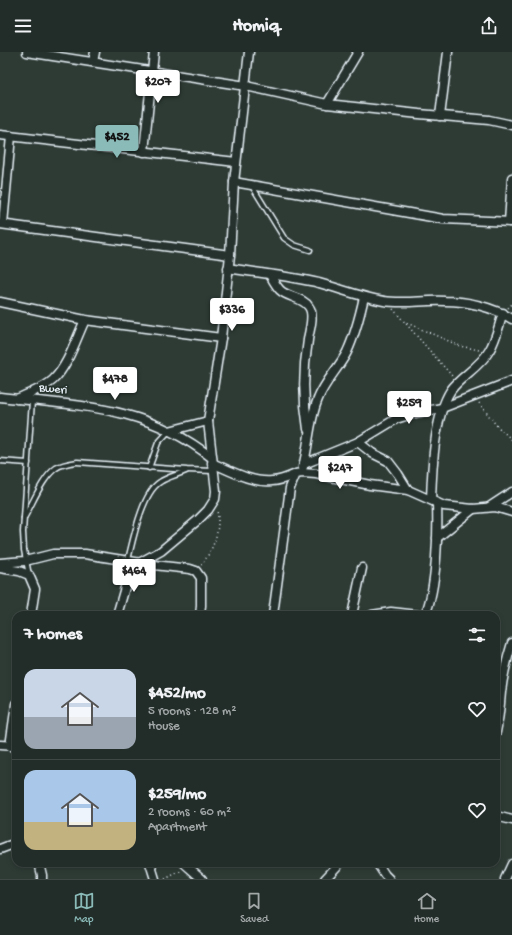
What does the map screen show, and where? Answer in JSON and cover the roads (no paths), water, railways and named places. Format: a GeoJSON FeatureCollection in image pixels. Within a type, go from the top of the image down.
{"type":"FeatureCollection","features":[{"type":"Feature","properties":{"kind":"street"},"geometry":{"type":"LineString","coordinates":[[27,52],[38,52],[151,72],[246,86],[327,104],[489,120],[512,125]]}},
{"type":"Feature","properties":{"kind":"street"},"geometry":{"type":"LineString","coordinates":[[93,62],[95,52]]}},
{"type":"Feature","properties":{"kind":"street"},"geometry":{"type":"LineString","coordinates":[[144,152],[154,52]]}},
{"type":"Feature","properties":{"kind":"street"},"geometry":{"type":"LineString","coordinates":[[118,611],[130,571],[139,563],[169,545],[208,510],[215,500],[216,491],[208,420],[221,338],[230,255],[234,182],[249,52]]}},
{"type":"Feature","properties":{"kind":"street"},"geometry":{"type":"LineString","coordinates":[[327,104],[358,52]]}},
{"type":"Feature","properties":{"kind":"street"},"geometry":{"type":"LineString","coordinates":[[440,116],[448,52]]}},
{"type":"Feature","properties":{"kind":"street"},"geometry":{"type":"LineString","coordinates":[[230,255],[2,224],[4,137],[236,162]]}},
{"type":"Feature","properties":{"kind":"street"},"geometry":{"type":"LineString","coordinates":[[234,182],[443,219],[510,222],[512,178]]}},
{"type":"Feature","properties":{"kind":"street"},"geometry":{"type":"LineString","coordinates":[[228,268],[318,283],[364,297],[384,301],[402,303],[446,300],[482,307],[503,313],[512,318]]}},
{"type":"Feature","properties":{"kind":"street"},"geometry":{"type":"LineString","coordinates":[[270,275],[280,290],[306,304],[311,312],[304,390],[309,436]]}},
{"type":"Feature","properties":{"kind":"street"},"geometry":{"type":"LineString","coordinates":[[274,611],[290,488],[304,464],[317,400],[326,382],[346,353],[360,315],[364,297]]}},
{"type":"Feature","properties":{"kind":"street"},"geometry":{"type":"LineString","coordinates":[[0,302],[86,320],[221,338]]}},
{"type":"Feature","properties":{"kind":"street"},"geometry":{"type":"LineString","coordinates":[[427,611],[432,587],[437,538],[433,467],[442,408],[452,388],[489,351],[503,313]]}},
{"type":"Feature","properties":{"kind":"street"},"geometry":{"type":"LineString","coordinates":[[16,399],[42,388],[52,381],[62,370],[86,320]]}},
{"type":"Feature","properties":{"kind":"street"},"geometry":{"type":"LineString","coordinates":[[304,464],[358,442],[396,419],[415,413],[442,408],[512,381]]}},
{"type":"Feature","properties":{"kind":"street","name":"Bweri"},"geometry":{"type":"LineString","coordinates":[[0,397],[88,406],[116,411],[145,420],[185,438],[212,464],[250,478],[274,482],[299,473]]}},
{"type":"Feature","properties":{"kind":"street"},"geometry":{"type":"LineString","coordinates":[[169,431],[208,420]]}},
{"type":"Feature","properties":{"kind":"street"},"geometry":{"type":"LineString","coordinates":[[358,442],[372,453],[388,461],[408,490]]}},
{"type":"Feature","properties":{"kind":"street"},"geometry":{"type":"LineString","coordinates":[[299,473],[316,474],[370,485],[408,490],[434,502],[458,508],[503,508],[512,512]]}},
{"type":"Feature","properties":{"kind":"street"},"geometry":{"type":"LineString","coordinates":[[489,507],[512,492]]}},
{"type":"Feature","properties":{"kind":"street"},"geometry":{"type":"LineString","coordinates":[[437,538],[474,509]]}},
{"type":"Feature","properties":{"kind":"street"},"geometry":{"type":"LineString","coordinates":[[0,563],[25,561],[53,554],[85,554],[196,571],[201,578],[200,611]]}},
{"type":"Feature","properties":{"kind":"street"},"geometry":{"type":"LineString","coordinates":[[0,568],[19,571],[29,575],[35,589],[32,611]]}},
{"type":"Feature","properties":{"kind":"street"},"geometry":{"type":"LineString","coordinates":[[353,611],[362,568]]}},
{"type":"Feature","properties":{"kind":"street"},"geometry":{"type":"LineString","coordinates":[[500,715],[503,678],[512,643]]}},
{"type":"Feature","properties":{"kind":"street"},"geometry":{"type":"LineString","coordinates":[[0,745],[12,746]]}},
{"type":"Feature","properties":{"kind":"street"},"geometry":{"type":"LineString","coordinates":[[500,817],[512,820]]}},
{"type":"Feature","properties":{"kind":"street"},"geometry":{"type":"LineString","coordinates":[[0,849],[12,844]]}},
{"type":"Feature","properties":{"kind":"street"},"geometry":{"type":"LineString","coordinates":[[504,879],[512,864]]}},
{"type":"Feature","properties":{"kind":"street"},"geometry":{"type":"LineString","coordinates":[[40,867],[42,879]]}},
{"type":"Feature","properties":{"kind":"street"},"geometry":{"type":"LineString","coordinates":[[151,867],[155,879]]}},
{"type":"Feature","properties":{"kind":"street"},"geometry":{"type":"LineString","coordinates":[[188,867],[202,879]]}},
{"type":"Feature","properties":{"kind":"street"},"geometry":{"type":"LineString","coordinates":[[325,879],[336,867]]}},
{"type":"Feature","properties":{"kind":"street"},"geometry":{"type":"LineString","coordinates":[[380,867],[390,879]]}},
{"type":"Feature","properties":{"kind":"lane"},"geometry":{"type":"LineString","coordinates":[[252,185],[284,238],[294,245],[310,250]]}},
{"type":"Feature","properties":{"kind":"lane"},"geometry":{"type":"LineString","coordinates":[[29,575],[25,561],[23,541],[32,401]]}},
{"type":"Feature","properties":{"kind":"lane"},"geometry":{"type":"LineString","coordinates":[[149,468],[158,443],[169,431]]}},
{"type":"Feature","properties":{"kind":"lane"},"geometry":{"type":"LineString","coordinates":[[0,460],[28,463]]}},
{"type":"Feature","properties":{"kind":"lane"},"geometry":{"type":"LineString","coordinates":[[24,518],[46,479],[56,468],[64,464],[77,462],[187,470]]}},
{"type":"Feature","properties":{"kind":"lane"},"geometry":{"type":"LineString","coordinates":[[128,560],[140,518],[147,499],[154,488],[159,483],[187,470],[212,464]]}}]}
